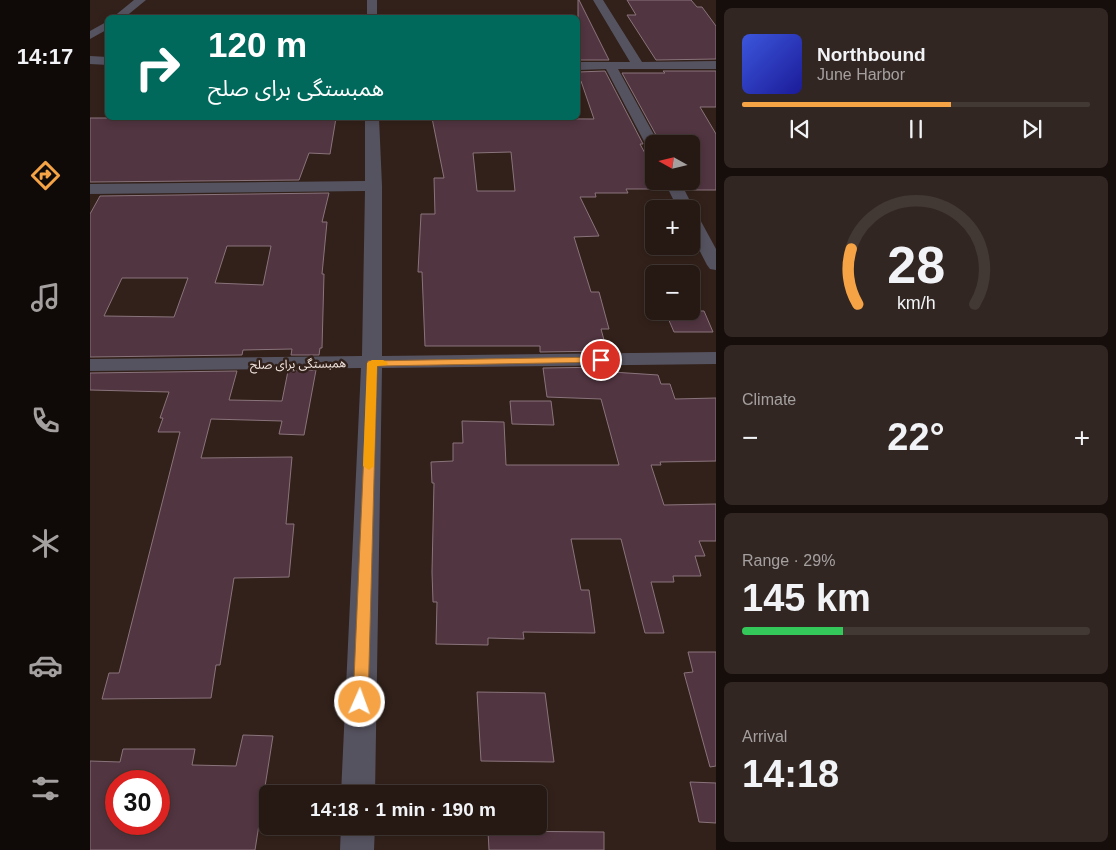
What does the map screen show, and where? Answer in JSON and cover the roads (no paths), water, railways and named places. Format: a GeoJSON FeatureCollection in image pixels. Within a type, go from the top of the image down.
{"type":"FeatureCollection","features":[{"type":"Feature","properties":{"kind":"street"},"geometry":{"type":"LineString","coordinates":[[120,15],[141,0]]}},
{"type":"Feature","properties":{"kind":"street"},"geometry":{"type":"LineString","coordinates":[[372,0],[372,15]]}},
{"type":"Feature","properties":{"kind":"street"},"geometry":{"type":"LineString","coordinates":[[598,0],[639,66]]}},
{"type":"Feature","properties":{"kind":"street"},"geometry":{"type":"LineString","coordinates":[[90,36],[105,26]]}},
{"type":"Feature","properties":{"kind":"street"},"geometry":{"type":"LineString","coordinates":[[90,60],[105,61]]}},
{"type":"Feature","properties":{"kind":"street"},"geometry":{"type":"LineString","coordinates":[[580,66],[716,66]]}},
{"type":"Feature","properties":{"kind":"street"},"geometry":{"type":"LineString","coordinates":[[610,66],[647,135]]}},
{"type":"Feature","properties":{"kind":"street"},"geometry":{"type":"LineString","coordinates":[[358,785],[372,363],[374,186],[372,120]]}},
{"type":"Feature","properties":{"kind":"street"},"geometry":{"type":"LineString","coordinates":[[90,189],[374,186]]}},
{"type":"Feature","properties":{"kind":"street"},"geometry":{"type":"LineString","coordinates":[[700,235],[716,265]]}},
{"type":"Feature","properties":{"kind":"street","name":"همبستگی برای صلح"},"geometry":{"type":"LineString","coordinates":[[90,365],[716,358]]}},
{"type":"Feature","properties":{"kind":"street"},"geometry":{"type":"LineString","coordinates":[[357,850],[358,835]]}}]}
